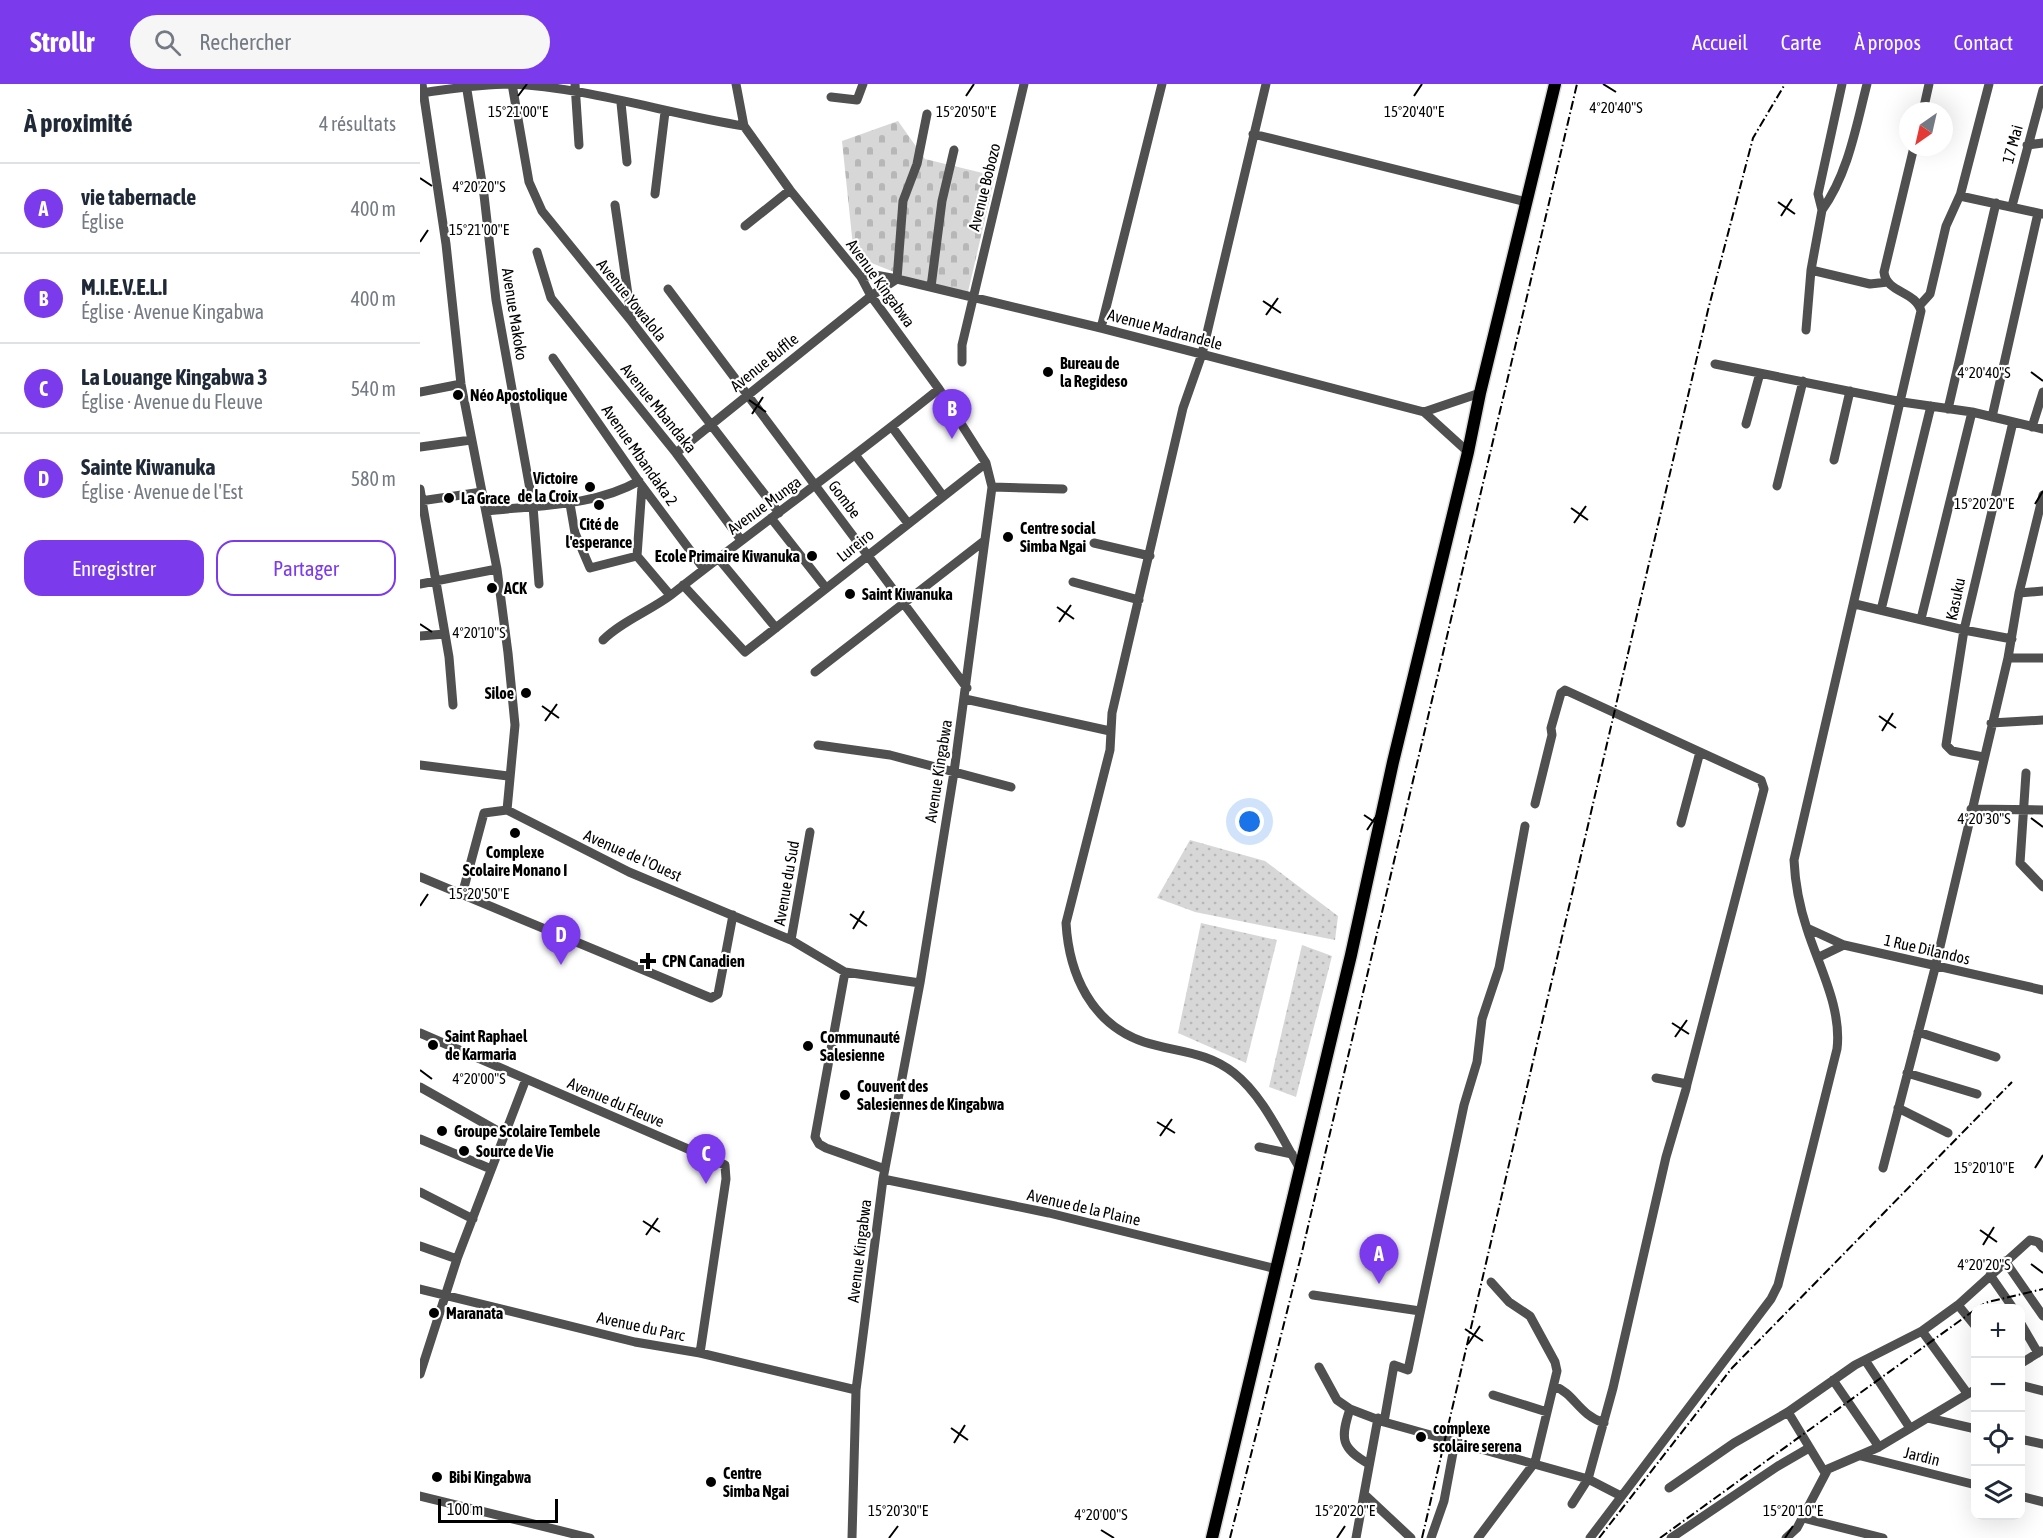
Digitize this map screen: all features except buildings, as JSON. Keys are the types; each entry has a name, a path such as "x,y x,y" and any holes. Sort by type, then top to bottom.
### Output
{"main road":[{"path":"1212,1538 1277,1269 1480,393 1556,84"}],"street":[{"path":"462,895 484,813 507,810 508,776 513,747 514,703 497,569 461,384 447,244 422,90 466,84 576,88 621,103 744,126"},
{"name":"Avenue Makoko","path":"466,84 484,195 496,300 533,506 538,584"},
{"name":"Avenue Yowalola","path":"512,84 529,182 542,212 632,322 710,424 826,588"},
{"name":"Avenue Kingabwa","path":"736,84 744,126 790,190 861,277 871,296 939,389 986,464 992,487 967,688 954,771 920,983 885,1168 856,1390 852,1538"},
{"path":"831,96 857,100 863,84"},
{"name":"Avenue Bobozo","path":"962,362 962,345 972,297 1024,84"},
{"path":"1101,328 1162,84"},
{"path":"1266,84 1202,354 1183,408 1110,731 1110,750 1066,923 1067,948 1079,986 1113,1025 1129,1036 1145,1042 1204,1055 1233,1072 1254,1091 1299,1167"},
{"path":"1806,330 1811,270 1822,210 1818,194 1842,84"},
{"path":"1822,210 1831,198 1856,137 1867,84"},
{"path":"1925,102 1929,84"},
{"path":"1920,304 1930,294 1946,226 1960,195 1989,84"},
{"path":"576,88 579,144"},
{"name":"17 Mai","path":"2012,206 2043,90"},
{"path":"621,103 627,162"},
{"path":"655,194 665,112"},
{"path":"897,279 903,201 917,164 927,114"},
{"path":"1253,134 1526,202"},
{"path":"2027,145 2043,143"},
{"path":"931,287 942,201 954,150"},
{"path":"1590,1538 1764,1311 1778,1285 1837,1049 1837,1024 1819,957 1807,928 1794,860 1922,311 1920,304 1888,282 1884,272 1912,156"},
{"path":"745,226 790,190"},
{"path":"1960,195 2041,213 1992,417"},
{"path":"1948,409 1996,203"},
{"path":"615,205 632,322"},
{"name":"Avenue Mbandaka","path":"537,252 551,298 676,453 741,540"},
{"path":"1811,270 1870,284 1888,282"},
{"name":"Avenue Madrandele","path":"861,277 875,275 931,287 1101,328 1424,412"},
{"name":"Avenue Buffle","path":"676,453 871,296 897,279"},
{"name":"Gombe","path":"668,289 967,688"},
{"name":"Avenue Mbandaka 2","path":"553,358 640,484 704,569"},
{"path":"1715,364 1902,402 1972,412 2043,429"},
{"path":"1746,424 1760,373"},
{"path":"1777,486 1803,381"},
{"path":"420,392 461,384"},
{"name":"Avenue Munga","path":"603,640 613,631 654,609 741,540 856,456 939,389"},
{"path":"1834,460 1850,391"},
{"path":"2032,427 2043,392"},
{"path":"1468,452 1424,412 1480,393"},
{"path":"1881,610 1931,406"},
{"path":"1921,619 1972,412"},
{"name":"Kasuku","path":"1983,757 1952,751 1946,745 1964,630 2013,422"},
{"path":"892,427 943,496"},
{"path":"420,447 471,440"},
{"path":"856,456 907,522"},
{"name":"Lureiro","path":"683,585 746,652 907,522 986,464"},
{"path":"486,512 570,504 640,484 637,556 670,596"},
{"path":"992,487 1063,489"},
{"path":"420,489 445,634 453,705"},
{"path":"421,501 482,492"},
{"path":"1883,1168 1935,968 2008,658 2019,592 2040,521 2043,495"},
{"path":"570,504 575,532 590,568 637,556"},
{"path":"815,672 984,541"},
{"path":"1094,543 1150,555"},
{"path":"718,558 776,628"},
{"path":"420,584 497,569"},
{"path":"1073,582 1138,600"},
{"path":"2019,592 2043,591"},
{"path":"1855,604 2012,639"},
{"path":"420,636 445,634"},
{"path":"2008,658 2043,658"},
{"path":"1535,804 1552,735 1551,728 1561,693 1565,690 1754,775 1761,780 1764,789 1687,1084 1665,1156 1604,1423 1588,1479 1572,1504"},
{"path":"965,699 1110,731"},
{"path":"1991,723 2043,720"},
{"path":"818,745 890,755 1011,787"},
{"path":"1681,823 1700,752"},
{"path":"420,765 508,776"},
{"path":"2026,773 2020,863 2043,887"},
{"path":"1971,809 2043,810"},
{"name":"Avenue de l'Ouest","path":"507,810 534,826 629,872 790,940 845,972 920,983"},
{"path":"1356,1538 1370,1464 1394,1365 1408,1371 1464,1105 1477,1062 1482,1019 1499,968 1525,826"},
{"name":"Avenue du Sud","path":"790,940 810,832"},
{"path":"420,877 711,998 718,994 733,915"},
{"name":"1 Rue Dilandos","path":"1807,928 1844,945 1935,968 2043,990"},
{"path":"1819,957 1844,945"},
{"path":"845,972 826,1081 816,1120 815,1137 819,1144 885,1168"},
{"path":"1918,1032 1996,1057"},
{"name":"Avenue du Fleuve","path":"420,1033 725,1165 726,1179 700,1353"},
{"path":"1907,1073 1977,1094"},
{"path":"1656,1078 1687,1084"},
{"path":"420,1374 444,1295 526,1079"},
{"path":"420,1088 506,1135"},
{"path":"1898,1108 1948,1133"},
{"path":"420,1138 491,1169"},
{"path":"1259,1147 1292,1154"},
{"name":"Avenue de la Plaine","path":"884,1179 1049,1213 1277,1269"},
{"path":"420,1192 473,1218"},
{"path":"1669,1488 1734,1443 1788,1412 1865,1360 1922,1331 1958,1305 2030,1240 2038,1242 2043,1248"},
{"path":"420,1246 457,1259"},
{"path":"2005,1262 2043,1316"},
{"path":"1990,1275 2010,1304"},
{"path":"1478,1538 1535,1462 1557,1371 1555,1362 1530,1316 1509,1302 1491,1282"},
{"name":"Avenue du Parc","path":"420,1289 635,1342 700,1353 856,1390"},
{"path":"1313,1295 1420,1311"},
{"path":"1958,1305 1971,1321"},
{"path":"2025,1329 2041,1352 2025,1361"},
{"path":"1786,1538 1803,1518 1828,1469 1862,1456 1971,1391 1922,1331"},
{"path":"1865,1360 1910,1428"},
{"path":"1319,1367 1337,1400 1350,1409 1455,1442 1535,1462 1588,1479 1621,1496"},
{"path":"1833,1380 1879,1446"},
{"path":"1554,1386 1565,1390 1586,1416 1604,1423"},
{"path":"2025,1386 2043,1391"},
{"path":"1493,1395 1547,1412"},
{"path":"1350,1409 1343,1431 1344,1440 1356,1457 1370,1464"},
{"path":"1788,1412 1825,1473"},
{"path":"1928,1418 1971,1428"},
{"path":"2025,1440 2043,1444"},
{"path":"1431,1538 1444,1501 1455,1442"},
{"path":"1671,1538 1778,1466 1809,1448"},
{"name":"Jardin","path":"1862,1456 1971,1484"},
{"path":"1364,1494 1410,1538"},
{"path":"420,1496 590,1538"},
{"path":"2025,1497 2043,1502"},
{"path":"1803,1518 1883,1538"}],"green space":[{"path":"898,121 925,159 995,176 968,292 909,278 854,256 842,141"},
{"path":"1190,840 1265,861 1338,916 1335,940 1195,912 1157,898"},
{"path":"1201,923 1277,940 1246,1063 1178,1033"},
{"path":"1302,945 1332,956 1296,1097 1269,1087"}],"railway":[{"path":"1230,1538 1302,1252 1577,84"},
{"path":"1422,1538 1708,310 1753,138 1785,84"},
{"path":"1599,1538 1732,1368 2012,1082"},
{"path":"1984,1304 2043,1289"},
{"path":"1660,1538 1971,1313"}],"place":[{"name":"Bureau de la Regideso","path":"1048,372"},
{"name":"Néo Apostolique","path":"458,395"},
{"name":"M.I.E.V.E.L.I","path":"952,439"},
{"name":"Victoire de la Croix","path":"590,487"},
{"name":"La Grace","path":"449,498"},
{"name":"Cité de l'esperance","path":"599,505"},
{"name":"Centre social Simba Ngai","path":"1008,537"},
{"name":"Ecole Primaire Kiwanuka","path":"812,556"},
{"name":"ACK","path":"492,588"},
{"name":"Saint Kiwanuka","path":"850,594"},
{"name":"Siloe","path":"526,693"},
{"name":"Complexe Scolaire Monano I","path":"515,833"},
{"name":"CPN Canadien","path":"648,961"},
{"name":"Sainte Kiwanuka","path":"561,965"},
{"name":"Saint Raphael de Karmaria","path":"433,1045"},
{"name":"Communauté Salesienne","path":"808,1046"},
{"name":"Couvent des Salesiennes de Kingabwa","path":"845,1095"},
{"name":"Groupe Scolaire Tembele","path":"442,1131"},
{"name":"Source de Vie","path":"464,1151"},
{"name":"La Louange Kingabwa 3","path":"706,1184"},
{"name":"vie tabernacle","path":"1379,1284"},
{"name":"Maranata","path":"434,1313"},
{"name":"complexe scolaire serena","path":"1421,1437"},
{"name":"Bibi Kingabwa","path":"437,1477"},
{"name":"Centre Simba Ngai","path":"711,1482"}]}
